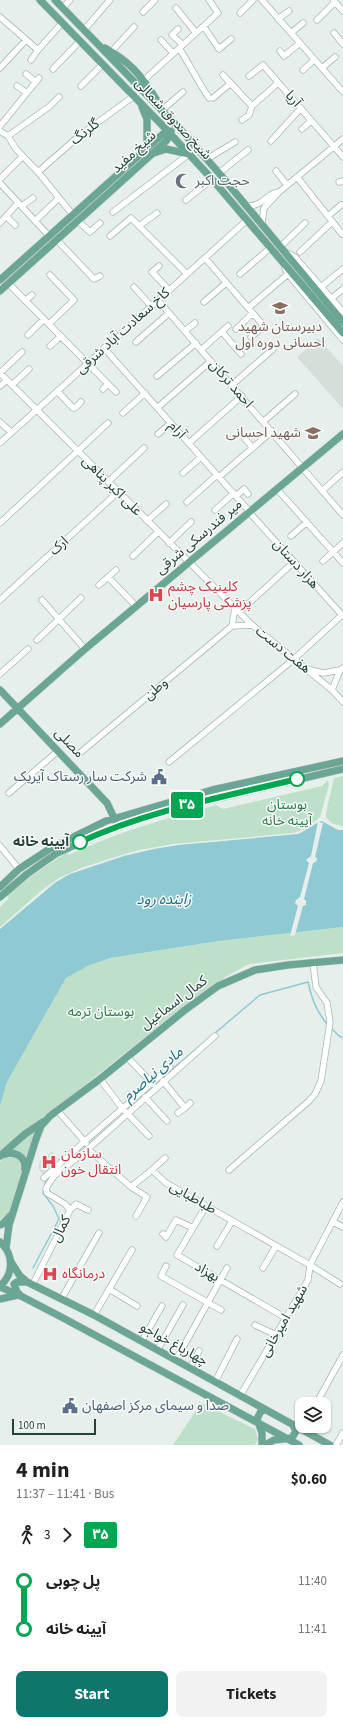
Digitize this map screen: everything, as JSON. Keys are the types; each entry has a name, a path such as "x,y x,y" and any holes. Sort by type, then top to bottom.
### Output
{"main road":[{"name":"شیخ صدوق شمالی","path":"40,0 169,132 212,179 281,260 289,272 343,333"},
{"name":"شیخ صدوق شمالی","path":"55,0 162,110 207,159 262,223 343,322"},
{"path":"63,24 70,23 72,17"},
{"path":"98,44 123,58 144,80 162,110"},
{"path":"141,103 147,119 150,151 166,149 189,154"},
{"name":"شیخ مفید","path":"0,291 78,221 150,151 164,133 169,132 177,126"},
{"name":"شیخ مفید","path":"0,279 73,215 150,151"},
{"name":"میر فندرسکی شرقی","path":"0,724 136,606 342,437"},
{"name":"مصلی","path":"0,690 107,803 117,826"},
{"path":"0,887 19,869 51,848 81,832 114,818 212,790 343,761"},
{"path":"0,897 27,874 57,853 117,826 172,809 343,769"},
{"name":"کمال اسماعیل","path":"0,1156 25,1134 45,1121 57,1110 100,1079 202,996 233,978 254,970 268,967 343,960"},
{"name":"کمال اسماعیل","path":"6,1248 7,1232 14,1209 36,1138 45,1121"},
{"path":"0,1156 10,1153 18,1154 22,1158 25,1166 24,1177"},
{"path":"0,1225 7,1220 14,1209"},
{"path":"0,1242 6,1248"},
{"name":"چهارباغ خواجو","path":"6,1248 11,1262 20,1276 30,1283 62,1298 158,1349 295,1425"},
{"path":"0,1287 10,1273 11,1262"},
{"path":"0,1299 19,1295 14,1284 17,1282 30,1283"},
{"name":"چهارباغ خواجو","path":"0,1287 19,1295 258,1423 292,1443"},
{"path":"262,1445 262,1433 258,1423 258,1415 261,1411 265,1410"},
{"path":"265,1445 280,1438 292,1443 296,1433"},
{"name":"چهارباغ خواجو","path":"309,1433 330,1445"}],"street":[{"path":"63,8 70,0"},
{"path":"84,30 110,0"},
{"path":"145,0 149,5"},
{"path":"143,12 156,0"},
{"path":"144,80 218,13 208,0"},
{"path":"240,13 253,0"},
{"path":"262,0 343,92"},
{"path":"317,20 334,1 343,11"},
{"path":"176,8 196,34"},
{"path":"278,19 289,10"},
{"path":"1,20 38,50"},
{"path":"291,33 303,23"},
{"path":"31,60 38,50 63,24"},
{"path":"111,52 134,26"},
{"path":"204,27 219,49 231,39"},
{"path":"178,29 172,34 181,46 197,77 198,82 211,98 231,83"},
{"path":"334,33 343,44"},
{"path":"0,68 26,40"},
{"path":"161,40 173,53"},
{"path":"53,69 80,41"},
{"path":"280,51 284,56 300,43"},
{"path":"322,68 335,56"},
{"path":"303,70 314,60"},
{"path":"81,86 103,64"},
{"name":"آریا","path":"249,76 263,65 343,157"},
{"path":"0,126 37,80 26,74"},
{"path":"223,75 252,106"},
{"path":"242,120 249,115 252,106 278,83"},
{"path":"17,86 27,93"},
{"path":"162,110 183,92"},
{"name":"گلرنگ","path":"38,172 79,136 134,96"},
{"path":"8,136 50,106 60,97"},
{"path":"271,141 301,108"},
{"path":"302,129 311,121"},
{"path":"0,131 8,136 22,157 38,172 73,215"},
{"path":"262,223 264,208 279,192 343,139"},
{"path":"207,159 235,142"},
{"path":"219,173 248,150"},
{"path":"113,212 189,154"},
{"path":"1,176 22,157"},
{"path":"276,171 287,185"},
{"path":"296,177 342,234"},
{"path":"186,200 212,179"},
{"path":"0,182 49,236"},
{"path":"247,206 259,205 275,192 279,192"},
{"path":"0,223 20,205 32,198"},
{"path":"35,222 58,198"},
{"path":"328,216 341,205"},
{"path":"139,226 156,213"},
{"path":"6,216 15,225"},
{"path":"110,236 130,218 187,274"},
{"name":"کاخ سعادت آباد شرقی","path":"0,443 247,220"},
{"path":"78,221 90,232 100,223"},
{"path":"300,252 332,222"},
{"path":"281,246 305,223"},
{"path":"57,240 94,279 100,276"},
{"path":"240,274 270,248"},
{"name":"شیخ صدوق شمالی","path":"287,253 295,257 343,312"},
{"path":"205,258 263,326 251,337"},
{"path":"159,266 152,272 169,290"},
{"path":"321,287 343,269"},
{"path":"248,308 289,272"},
{"name":"شیخ صدوق شمالی","path":"289,272 343,340"},
{"path":"49,324 74,300 50,275"},
{"path":"8,283 116,392"},
{"path":"204,302 226,283"},
{"path":"134,287 151,306"},
{"path":"331,299 343,289"},
{"path":"25,301 32,295"},
{"name":"احمد ترکان","path":"158,300 264,421 343,515"},
{"path":"136,342 169,313"},
{"path":"236,329 252,314"},
{"path":"28,335 44,319"},
{"path":"185,331 195,323"},
{"path":"201,350 228,326"},
{"path":"222,332 241,354"},
{"path":"50,346 61,336"},
{"path":"157,376 196,343"},
{"name":"آرام","path":"104,348 249,512"},
{"path":"232,385 273,349"},
{"path":"0,373 22,352"},
{"path":"158,408 211,361"},
{"path":"12,385 29,369"},
{"name":"علی اکبر پناهی","path":"0,373 188,563"},
{"path":"0,386 7,380"},
{"path":"103,389 108,384"},
{"path":"57,391 73,408 81,402"},
{"path":"124,413 144,393"},
{"path":"264,421 296,394"},
{"path":"189,443 242,396"},
{"path":"0,422 11,432"},
{"path":"0,522 108,423"},
{"path":"158,434 171,423"},
{"path":"187,502 272,432"},
{"path":"245,438 253,448"},
{"path":"108,482 144,448"},
{"path":"183,473 201,457"},
{"path":"322,490 343,472"},
{"path":"214,510 244,489 248,494"},
{"path":"277,489 343,563"},
{"name":"ارک","path":"0,600 118,492"},
{"path":"147,521 166,504"},
{"name":"هزار دستان","path":"249,512 342,615"},
{"path":"169,543 191,522"},
{"path":"291,536 307,522"},
{"path":"133,556 158,532"},
{"path":"323,562 343,543"},
{"path":"252,625 232,626 237,610 294,562"},
{"name":"هفت دست","path":"188,563 252,625 332,690 343,702"},
{"path":"99,585 116,570"},
{"path":"108,577 136,606"},
{"path":"37,640 81,598"},
{"path":"42,600 85,649"},
{"path":"169,762 294,659 342,615"},
{"name":"وطن","path":"81,752 232,626"},
{"path":"0,674 28,649"},
{"path":"306,669 323,673 342,669"},
{"path":"332,690 342,669"},
{"path":"8,793 58,751"},
{"path":"0,846 19,869"},
{"path":"229,1170 315,1094 321,1081 330,1026 330,1016 327,1003 316,987 314,963"},
{"name":"کمال","path":"30,1283 70,1210 65,1204 50,1196 46,1189 54,1176 89,1148 215,1036"},
{"path":"127,1057 156,1088"},
{"path":"44,1178 151,1082 170,1067"},
{"path":"100,1079 122,1108 149,1136"},
{"path":"163,1081 185,1108"},
{"path":"145,1097 167,1121"},
{"path":"178,1113 190,1103"},
{"path":"57,1110 85,1141 89,1148 131,1187 147,1197 136,1216"},
{"path":"131,1187 165,1158"},
{"name":"طباطبایی","path":"152,1170 166,1183 310,1265 340,1284"},
{"name":"شهید امیرخانی","path":"240,1396 308,1280 310,1265 343,1202"},
{"path":"70,1210 76,1204 88,1210"},
{"name":"بهزاد","path":"206,1206 177,1255 286,1318"},
{"path":"163,1234 166,1237 176,1220 193,1228"},
{"path":"217,1246 232,1221"},
{"path":"333,1222 343,1227"},
{"path":"62,1298 99,1233"},
{"path":"263,1268 276,1246"},
{"path":"94,1315 132,1250"},
{"path":"166,1266 161,1276 221,1310"},
{"path":"176,1360 227,1268"},
{"path":"109,1289 137,1306"},
{"path":"158,1349 183,1305"},
{"path":"142,1341 162,1306"},
{"path":"255,1325 276,1335"},
{"path":"215,1382 237,1340"},
{"path":"190,1368 199,1351"},
{"path":"320,1397 343,1355"},
{"path":"336,1445 343,1433"}],"shaded area":[{"path":"318,338 343,366 343,409 297,357"},
{"name":"سازمان انتقال خون","path":"52,1151 60,1160 43,1175 38,1168 40,1161 47,1153 49,1154"}],"green space":[{"name":"بوستان آیینه خانه","path":"343,776 343,826 333,824 326,818 326,813 334,778"},
{"name":"بوستان آیینه خانه","path":"328,780 329,785 320,817 306,829 293,833 173,844 139,850 118,856 81,868 59,878 42,890 0,927 0,907 9,898 7,895 27,879 67,852 69,855 105,839 197,810 216,805 223,809 322,786"},
{"name":"بوستان ترمه","path":"343,927 343,953 249,964 227,976 155,1029 0,1153 0,1106 7,1082 66,978 88,966 110,958 219,941"},
{"path":"37,1127 26,1157 12,1149"},
{"path":"4,1157 16,1158 20,1162 22,1171 9,1212 0,1222 0,1162"},
{"path":"201,1403 255,1429 258,1439 255,1445 173,1445"}],"water":[{"name":"زاینده رود","path":"322,821 338,830 343,830 343,927 219,941 110,958 88,966 66,978 7,1082 0,1106 0,929 56,882 70,874 124,856 154,849 179,845 298,834"}],"pier":[{"path":"318,822 323,823 315,857 317,858 316,862 313,863 304,899 306,901 306,905 303,906 295,935 290,936 298,906 295,903 300,897 309,863 306,860 311,856"}],"waterway":[{"name":"مادی نیاصرم","path":"163,1077 260,995 308,982 315,1005 328,1025"},
{"name":"مادی نیاصرم","path":"331,1028 343,1038"},
{"name":"مادی نیاصرم","path":"66,1162 111,1122"},
{"name":"مادی نیاصرم","path":"33,1268 59,1219 53,1206 43,1193 46,1180 52,1175"}],"bus line":[{"name":"۳۵","path":"80,842 117,826 172,809 297,779"}],"place":[{"name":"حجت اکبر","path":"183,181"},
{"name":"دبیرستان شهید احسانى دوره اول","path":"280,308"},
{"name":"شهید احسانی","path":"313,433"},
{"name":"کلینیک چشم پزشکی پارسیان","path":"156,595"},
{"name":"شرکت سار رستاک آیریک","path":"159,777"},
{"name":"آیینه خانه","path":"80,842"},
{"name":"سازمان انتقال خون","path":"49,1162"},
{"name":"درمانگاه","path":"50,1274"},
{"name":"صدا و سیمای مرکز اصفهان","path":"70,1406"}]}
